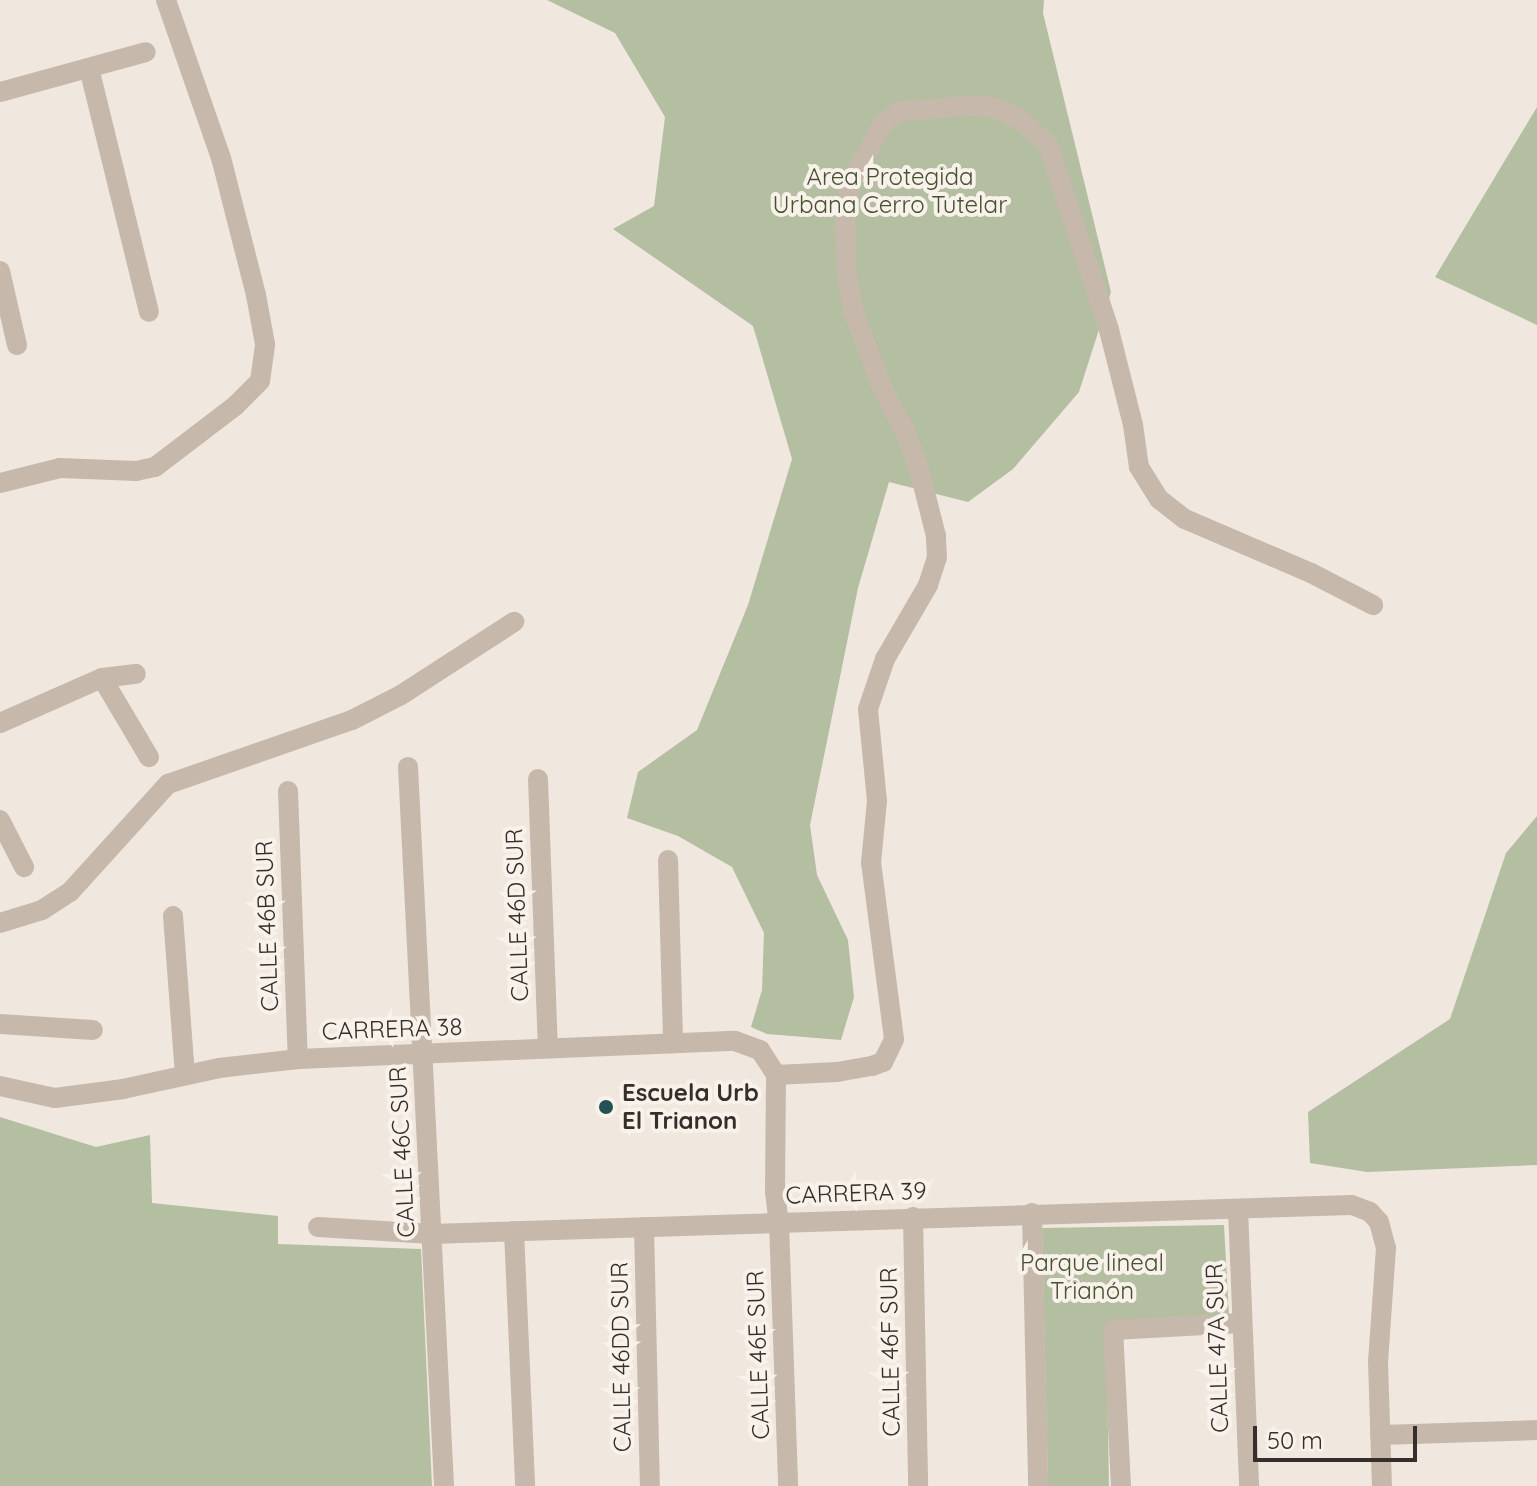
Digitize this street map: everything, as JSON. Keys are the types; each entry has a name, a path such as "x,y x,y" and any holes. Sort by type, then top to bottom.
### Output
{"street":[{"path":"0,483 60,468 136,471 155,467 235,406 260,381 265,344 256,295 221,158 166,0"},
{"path":"0,92 146,52"},
{"path":"89,68 149,312"},
{"path":"779,1223 775,1192 776,1075 837,1072 872,1066 888,1056 894,1029 871,863 877,801 868,709 885,659 928,585 937,558 936,536 919,469 904,429 884,392 854,313 846,271 845,214 851,181 883,124 897,112 974,105 995,108 1018,118 1048,144 1109,330 1133,425 1139,467 1159,499 1185,519 1311,573 1373,605"},
{"path":"0,271 17,345"},
{"path":"0,923 42,910 70,892 168,784 352,720 401,695 514,622"},
{"path":"0,723 102,678 136,674"},
{"path":"102,678 149,757"},
{"name":"CALLE 46C SUR","path":"408,767 444,1486"},
{"name":"CALLE 46D SUR","path":"538,779 548,1048"},
{"name":"CALLE 46B SUR","path":"288,791 298,1059"},
{"path":"0,820 24,867"},
{"path":"668,860 673,1043"},
{"path":"173,916 185,1074"},
{"path":"0,1024 93,1030"},
{"name":"CARRERA 38","path":"0,1086 42,1097 75,1097 185,1074 298,1059 673,1043 747,1044 760,1050 776,1075"},
{"name":"CARRERA 39","path":"318,1227 432,1234 1352,1205 1370,1212 1384,1233 1385,1274 1378,1361 1380,1435"},
{"name":"CALLE 47A SUR","path":"1238,1209 1249,1486"},
{"path":"1032,1213 1038,1486"},
{"name":"CALLE 46F SUR","path":"913,1217 918,1486"},
{"name":"CALLE 46E SUR","path":"779,1223 788,1486"},
{"name":"CALLE 46DD SUR","path":"644,1227 650,1486"},
{"path":"514,1231 525,1486"},
{"path":"1121,1486 1113,1330 1242,1323"},
{"path":"1382,1486 1380,1435 1537,1430"}],"green space":[{"name":"Area Protegida Urbana Cerro Tutelar","path":"547,0 1044,0 1043,13 1111,292 1079,392 1013,469 968,502 889,482 858,588 810,825 817,875 848,940 854,997 841,1040 767,1034 751,1027 762,990 764,933 732,867 678,836 627,818 638,772 697,730 748,605 792,459 753,326 613,229 654,206 665,117 615,33"},
{"path":"1537,107 1537,325 1435,277"},
{"path":"1537,816 1537,1165 1367,1172 1310,1163 1308,1112 1450,1019 1506,853"},
{"path":"0,1117 96,1147 150,1135 152,1203 278,1216 278,1244 421,1249 432,1486 0,1486"},
{"name":"Parque lineal Trianón","path":"1224,1225 1229,1317 1106,1324 1109,1486 1048,1486 1042,1228"}],"place":[{"name":"Escuela Urb El Trianon","path":"606,1107"}]}
